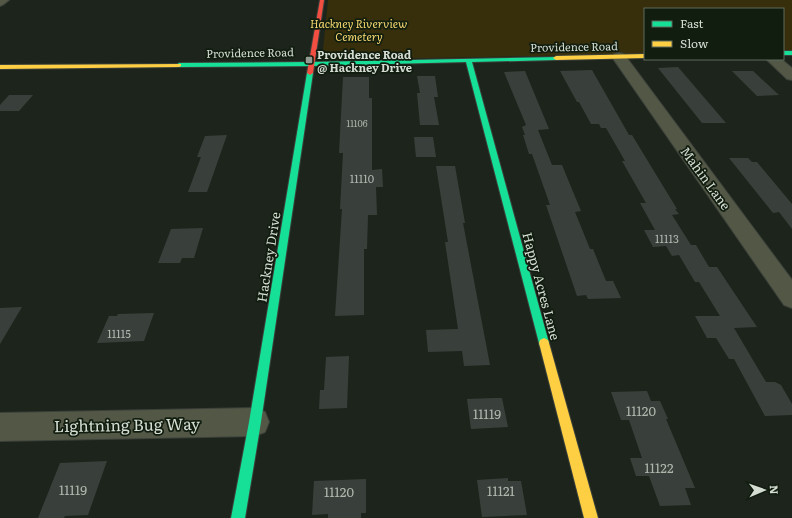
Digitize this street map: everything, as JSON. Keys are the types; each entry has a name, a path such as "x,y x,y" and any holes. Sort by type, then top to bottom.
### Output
{"street":[{"name":"Hackney Drive","path":"238,518 255,422 322,0"},
{"name":"Providence Road","path":"0,67 312,64 644,56"},
{"name":"Mahin Lane","path":"619,57 792,298"},
{"path":"774,60 792,76"},
{"name":"Happy Acres Lane","path":"469,61 591,518"},
{"name":"Lightning Bug Way","path":"0,427 255,422"}],"green space":[{"name":"Hackney Riverview Cemetery","path":"328,0 792,0 792,52 784,52 784,8 644,8 644,54 322,60"}],"building":[{"path":"678,67 726,123 702,123 658,68"},
{"path":"592,70 629,135 632,135 677,209 675,209 679,214 672,215 691,245 696,245 709,267 717,267 757,327 734,328 766,382 775,382 781,385 792,404 792,415 765,416 734,359 729,359 716,338 707,338 695,316 720,316 699,282 695,282 679,255 672,256 666,246 653,247 644,230 655,230 640,203 646,203 622,161 625,161 606,128 601,128 599,124 591,124 560,71"},
{"path":"525,71 549,129 538,130 552,165 562,165 581,211 575,212 590,249 593,249 606,281 613,281 621,298 588,299 586,295 577,296 546,205 550,205 532,154 529,154 523,135 525,135 522,127 526,125 504,72"},
{"path":"732,71 753,71 779,95 757,96"},
{"path":"417,76 435,76 438,97 434,97 439,125 420,125 417,93 420,93"},
{"path":"343,77 369,77 369,98 372,98 372,170 382,169 383,187 376,187 377,215 368,215 367,249 364,249 364,315 335,316 342,209 340,209 343,153 339,153"},
{"path":"9,95 33,95 19,111 0,111 0,105"},
{"path":"227,135 207,192 188,192 201,157 197,157 205,136"},
{"path":"414,137 433,137 436,157 416,157"},
{"path":"729,158 748,158 752,162 757,162 792,204 792,229 779,212 773,213"},
{"path":"436,166 455,166 465,223 463,223 490,365 464,366 462,351 428,352 426,330 458,329 445,242 448,242"},
{"path":"203,228 194,258 182,258 180,263 158,263 171,229"},
{"path":"22,307 0,344 0,308"},
{"path":"154,313 144,341 97,343 109,316 117,316 118,314"},
{"path":"349,356 347,408 319,409 320,390 324,390 326,357"},
{"path":"647,391 651,401 660,401 695,488 685,488 691,505 660,506 649,476 636,476 630,458 642,458 629,420 621,420 611,392"},
{"path":"502,398 508,427 471,429 467,399"},
{"path":"107,461 88,515 65,516 64,518 38,518 60,463"},
{"path":"508,478 508,481 521,481 527,515 482,517 477,480"},
{"path":"366,479 366,513 361,513 361,518 328,518 328,514 312,515 314,481"}],"traffic: fast":[{"path":"784,53 792,53"},
{"path":"179,65 312,64 556,58"},
{"path":"469,61 544,343"},
{"path":"238,518 255,422 310,73"}],"traffic: slow":[{"path":"556,58 644,56"},
{"path":"0,67 179,65"},
{"path":"544,343 591,518"}],"traffic: jam":[{"path":"310,73 322,0"}],"place":[{"name":"Providence Road @ Hackney Drive","path":"309,60"}]}
